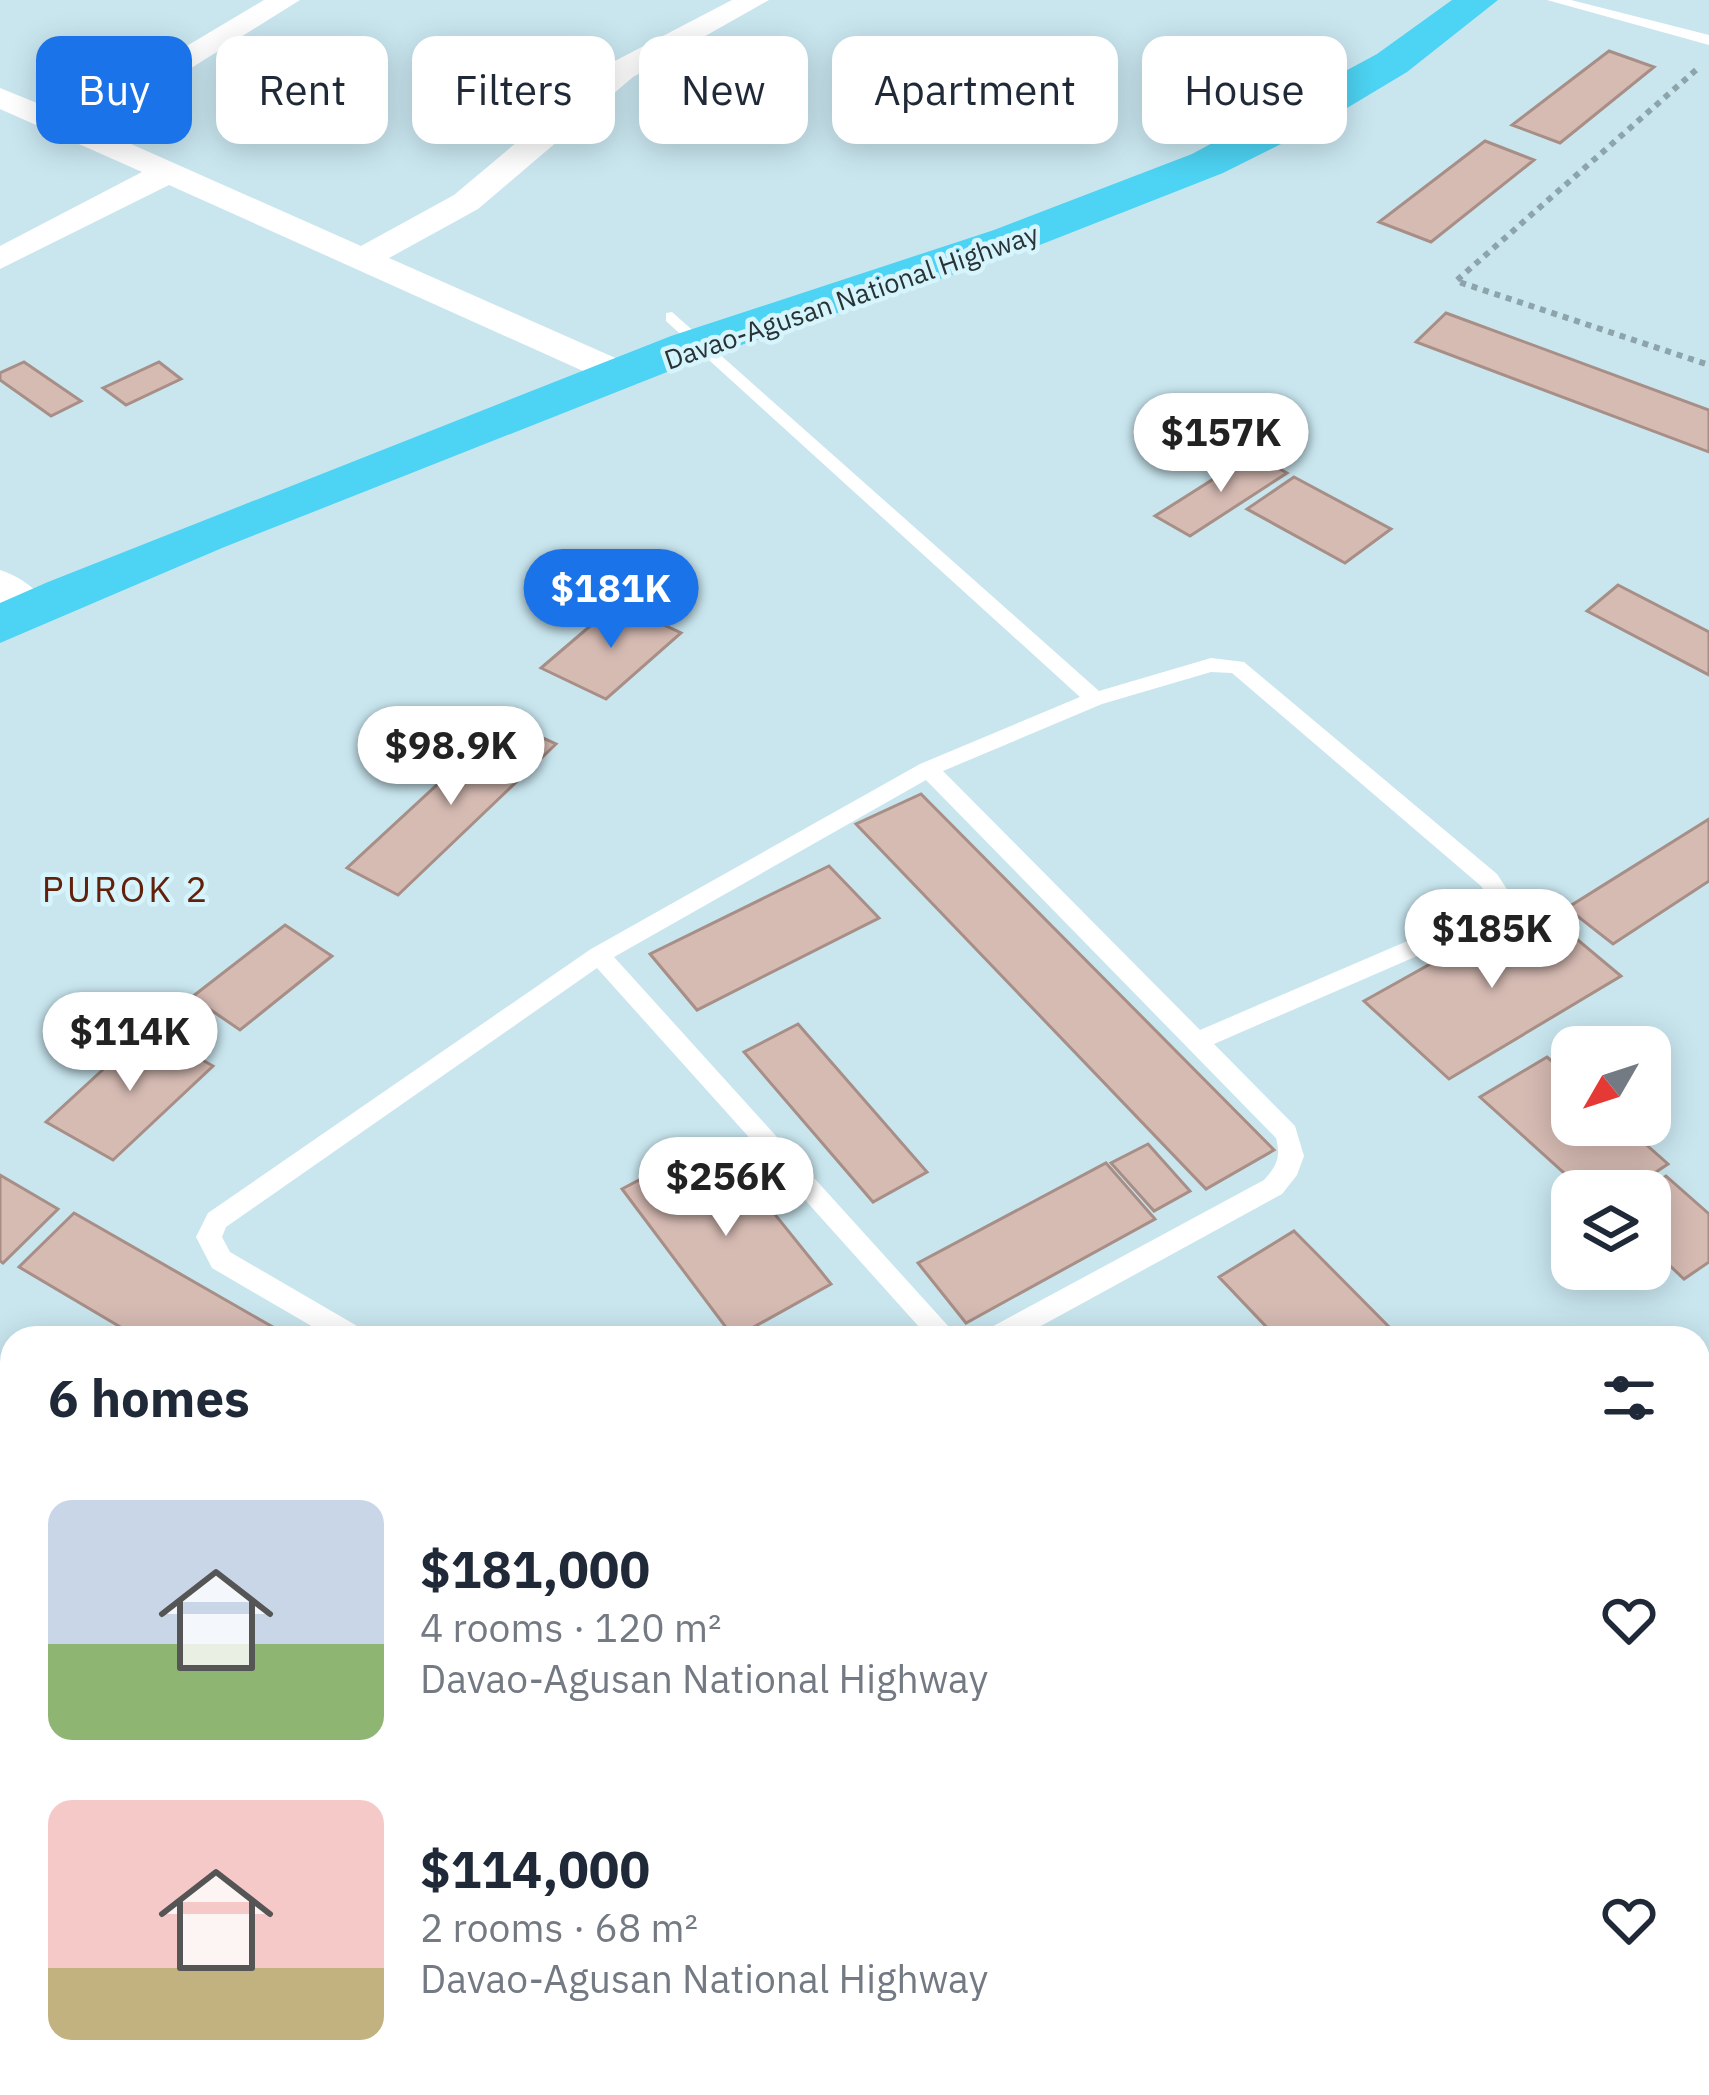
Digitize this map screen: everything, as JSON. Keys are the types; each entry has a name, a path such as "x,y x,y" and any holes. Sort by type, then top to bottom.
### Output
{"highway":[{"name":"Davao-Agusan National Highway","path":"6,597 278,487 606,367 687,329 998,246 1204,165 1368,78 1461,1"}],"street":[{"path":"192,56 285,0"},
{"path":"366,256 466,202 622,70 754,0"},
{"path":"0,97 36,112"},
{"path":"110,144 606,367"},
{"path":"0,259 172,170"}],"lane":[{"path":"1554,0 1709,40"},
{"path":"687,329 1095,699"},
{"path":"334,1326 221,1260 208,1237 217,1220 599,955 928,769 1095,699 1211,665 1237,667 1489,880 1501,897 1483,918 1196,1042"},
{"path":"928,769 1286,1133 1294,1152 1289,1169 1274,1187 1017,1326"},
{"path":"599,955 935,1326"}],"path":[{"path":"1709,59 1456,281 1709,365"}],"building":[{"path":"1609,51 1654,67 1560,143 1512,125"},
{"path":"1485,141 1534,160 1431,242 1379,222"},
{"path":"1446,313 1709,410 1709,452 1416,342"},
{"path":"24,362 81,401 51,416 0,380 0,373"},
{"path":"159,362 181,379 126,405 103,388"},
{"path":"1253,454 1287,473 1190,536 1155,516"},
{"path":"1294,477 1391,529 1345,563 1247,509"},
{"path":"1618,585 1709,632 1709,675 1587,611"},
{"path":"617,603 681,633 606,699 541,668"},
{"path":"506,721 556,744 398,895 347,868"},
{"path":"921,794 1274,1150 1206,1189 856,824"},
{"path":"1709,819 1709,881 1613,944 1567,908"},
{"path":"829,866 879,918 697,1010 650,954"},
{"path":"1536,905 1621,976 1449,1079 1364,1001"},
{"path":"285,925 332,956 240,1030 192,997"},
{"path":"798,1024 927,1172 873,1202 744,1052"},
{"path":"147,1029 213,1066 113,1160 46,1122"},
{"path":"1547,1057 1551,1061 1551,1146 1648,1146 1668,1164 1659,1170 1561,1170 1480,1097"},
{"path":"715,1140 831,1284 756,1326 725,1326 622,1189"},
{"path":"1148,1144 1190,1191 1154,1211 1111,1163"},
{"path":"1106,1163 1155,1219 966,1323 918,1263"},
{"path":"0,1175 58,1209 3,1263 0,1261"},
{"path":"1671,1180 1709,1214 1709,1262 1684,1279 1671,1267"},
{"path":"74,1213 271,1326 119,1326 19,1267"},
{"path":"1294,1231 1388,1326 1266,1326 1219,1277"}],"district":[{"name":"PUROK 2","path":"126,888"}]}
